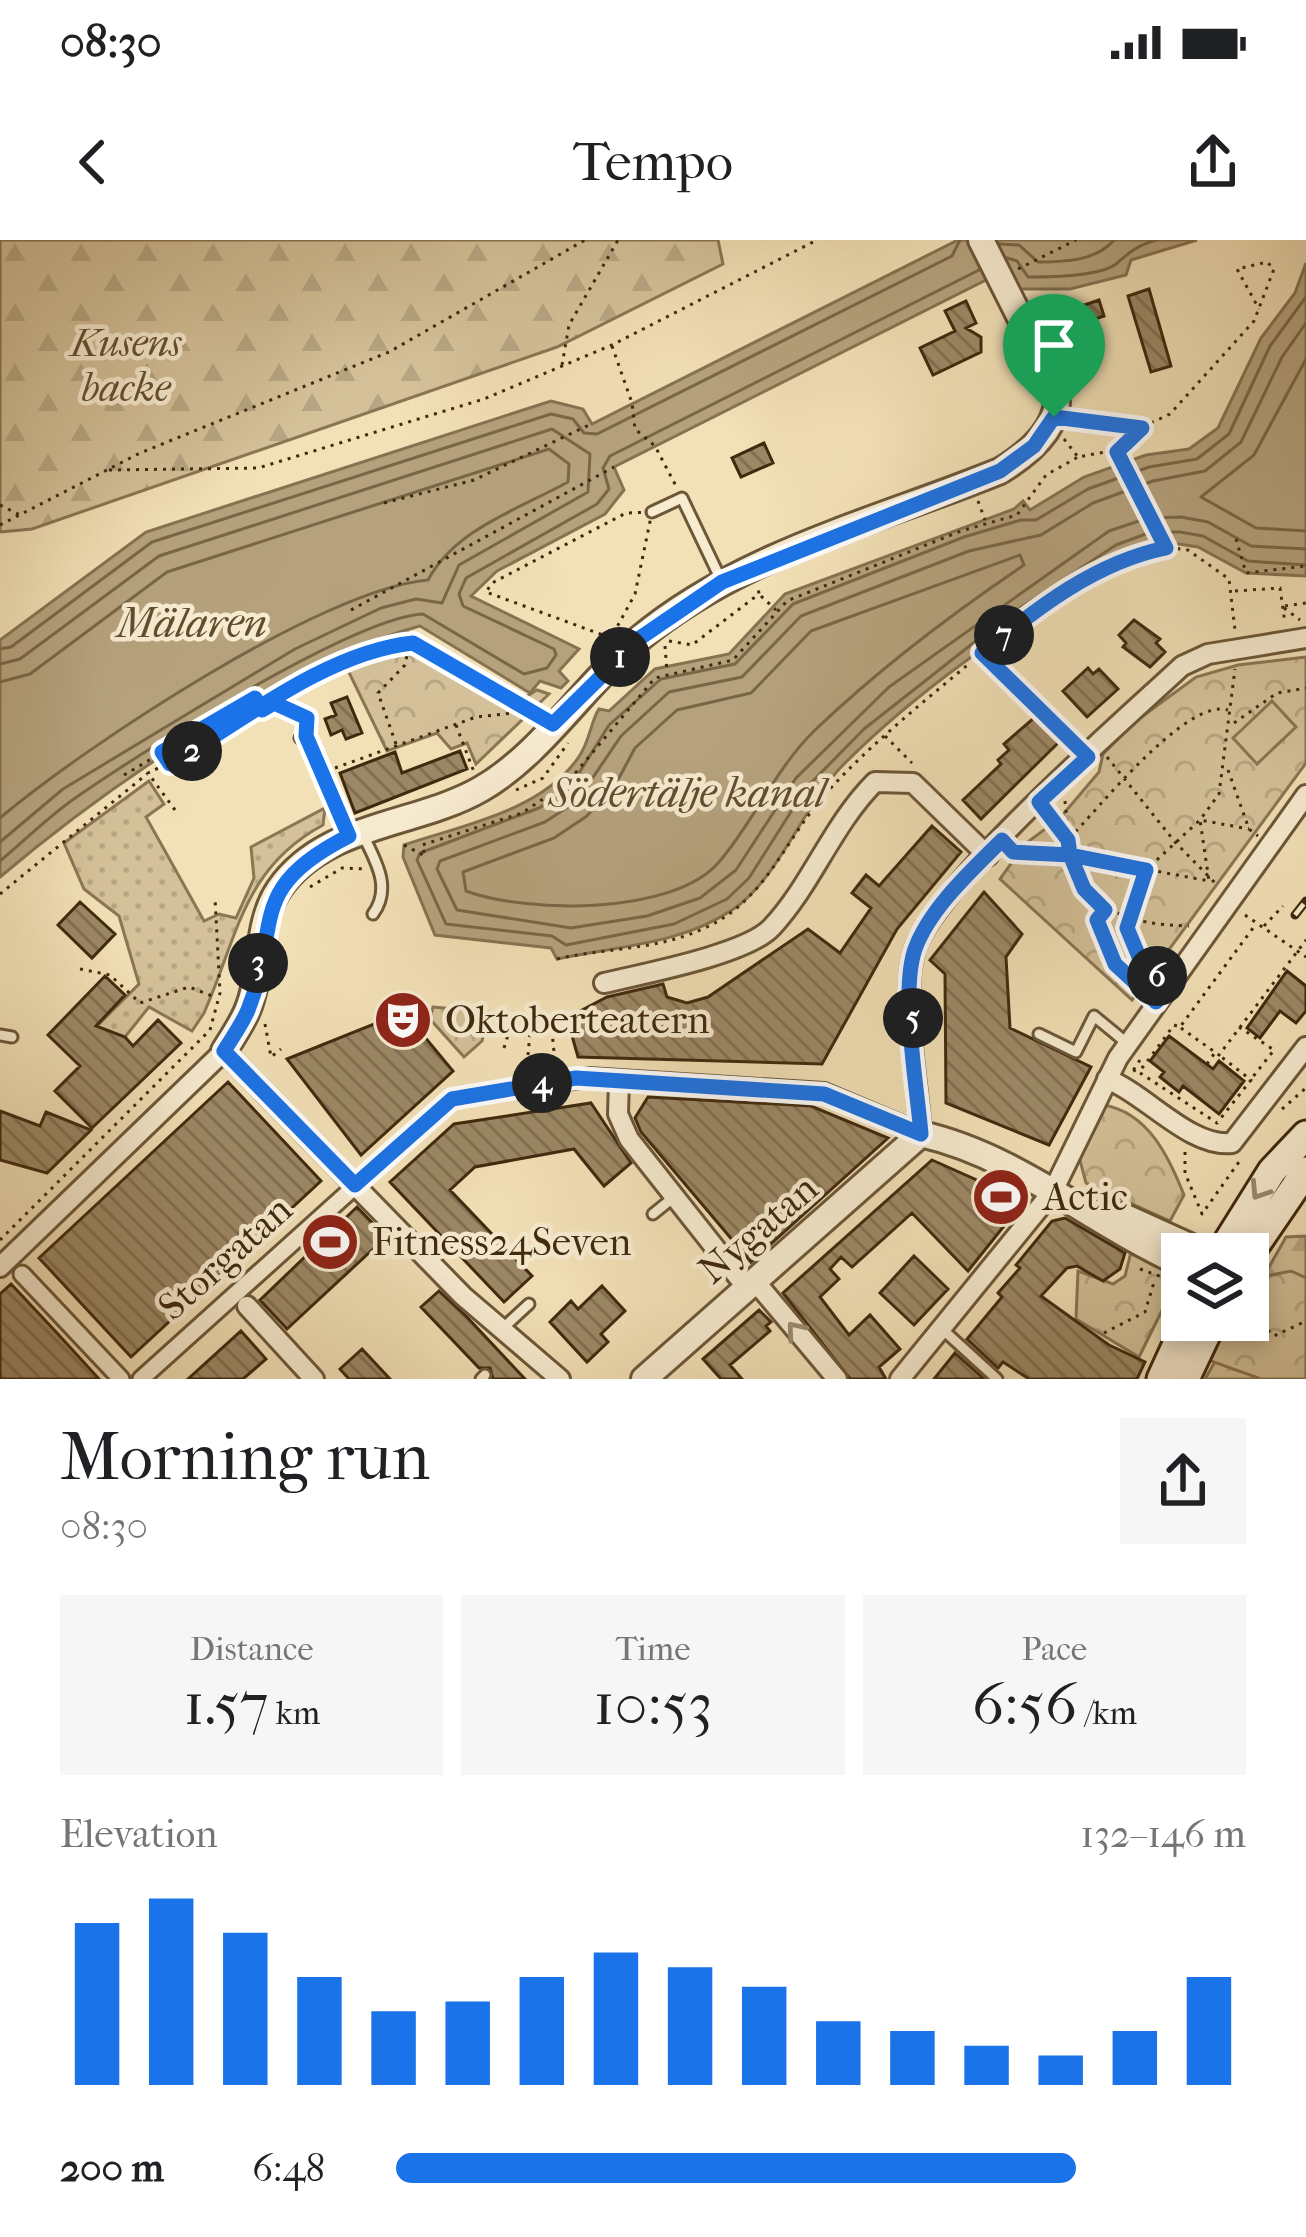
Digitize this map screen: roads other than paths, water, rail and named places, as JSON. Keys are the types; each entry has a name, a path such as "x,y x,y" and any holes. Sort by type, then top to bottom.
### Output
{"main road":[{"path":"1233,1233 1272,1171 1306,1135"},
{"path":"1264,1233 1306,1171"},
{"path":"1161,1379 1178,1341"},
{"path":"1185,1379 1204,1341"}],"street":[{"path":"0,1267 224,1051 248,1010 264,928 279,889 311,859 356,834 481,789 510,769 543,717 640,638 722,582 1018,460 1052,419 1057,391 1006,278 981,240"},
{"path":"921,1134 911,988 915,950 937,910 1039,802 1182,667 1222,651 1306,638"},
{"path":"604,983 708,957 770,931 845,812 874,782 913,784 995,848"},
{"path":"900,1379 1053,1191 1128,1044 1306,795"},
{"path":"1107,1078 1132,1079 1202,1138 1216,1145 1232,1143 1306,1047"},
{"path":"224,1051 463,1296 560,1379"},
{"path":"589,1078 824,1094 921,1134 951,1141 1161,1252"},
{"name":"Storgatan","path":"141,1379 242,1299 440,1108 464,1095 589,1078"},
{"path":"619,1081 618,1114 629,1139 674,1197 837,1379"},
{"name":"Nygatan","path":"644,1379 921,1134"},
{"path":"1053,1191 1161,1234"},
{"path":"22,1274 121,1379"},
{"path":"242,1299 314,1379"}],"lane":[{"path":"652,512 682,498 722,582"},
{"path":"982,653 1093,752"},
{"path":"303,737 322,774 324,789 376,864 383,893 373,914"},
{"path":"1039,1034 1076,1052 1094,1016 1128,1044"},
{"path":"653,1214 674,1197"},
{"path":"503,1328 529,1304"},
{"path":"941,1328 996,1379"},
{"path":"505,1358 522,1342"}],"water":[{"name":"Södertälje kanal","path":"958,240 1197,240 1131,260 1126,275 1070,289 1018,289 1008,269 614,467 624,490 605,514 497,571 471,596 579,649 559,671 568,681 561,688 540,681 530,693 420,626 368,643 313,667 200,731 91,805 0,877 0,640 146,532 551,401 583,409 592,424"},
{"name":"Södertälje kanal","path":"1306,263 1306,576 1246,573 1198,547 1179,544 1154,544 1122,555 908,706 843,765 748,897 691,931 557,959 551,948 435,935 403,857 404,845 499,814 544,791 578,758 599,709 609,711 655,669 729,654 785,594 1014,509 1023,501 1030,510 1084,477 1146,455 1189,449 1218,428 1261,338 1295,293"}],"railway":[{"path":"1295,915 1306,901"}],"place":[{"name":"Oktoberteatern","path":"403,1020"},
{"name":"Actic","path":"1001,1197"},
{"name":"Fitness24Seven","path":"330,1242"}],"park label":[{"name":"Kusens backe","path":"126,366"}],"water label":[{"name":"Mälaren","path":"192,623"}]}
